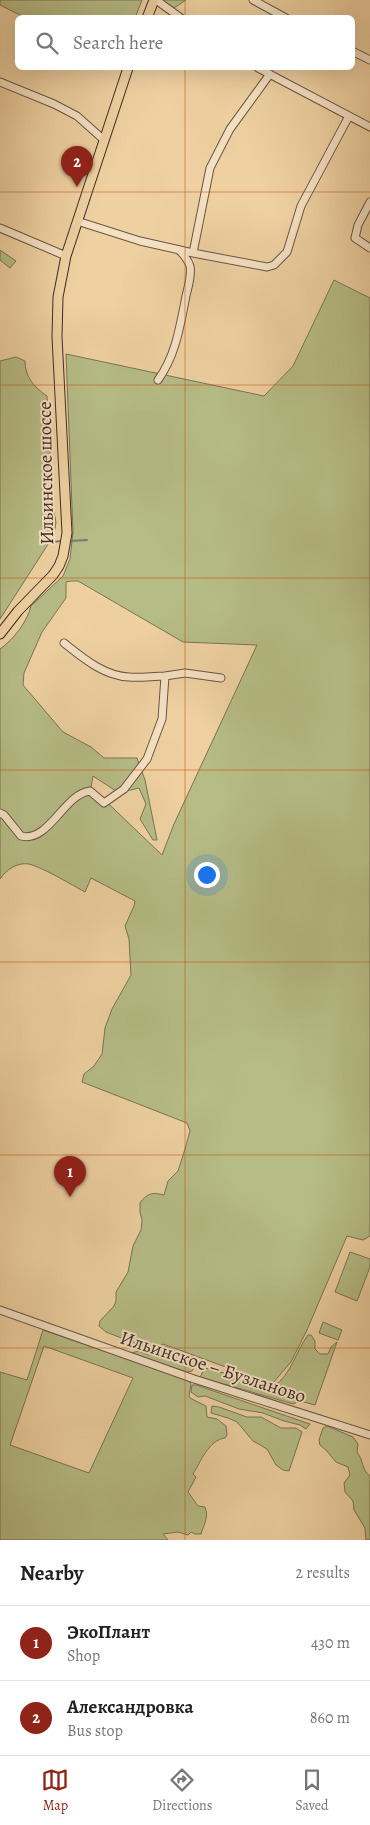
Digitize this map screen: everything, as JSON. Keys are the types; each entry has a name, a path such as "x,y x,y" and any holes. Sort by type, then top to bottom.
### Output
{"main road":[{"path":"148,15 155,0"},
{"name":"Ильинское шоссе","path":"0,634 18,611 53,575 66,546 67,533 57,337 58,297 66,256 127,70"}],"street":[{"path":"155,0 177,15"},
{"path":"253,0 280,15"},
{"path":"355,53 370,60"},
{"path":"262,70 370,127"},
{"path":"193,253 210,168 230,129 270,74"},
{"path":"0,82 54,104 77,116 104,140"},
{"path":"77,221 140,241 179,250 267,267 274,265 287,252 301,206 349,116"},
{"path":"370,202 358,225 355,238 370,248"},
{"path":"0,228 66,256"},
{"path":"158,380 165,370 178,340 190,278 190,267 185,256 179,250"},
{"path":"64,643 85,659 107,672 128,677 165,676 185,673 222,678"},
{"path":"0,813 4,815 21,836 34,836 47,827 83,792 90,791 104,803 117,796 147,758 162,719 165,676"},
{"name":"Ильинское – Бузланово","path":"0,1310 194,1379 370,1435"}],"green space":[{"path":"0,0 142,0 136,15 20,15 0,5"},
{"path":"162,0 186,0 174,8"},
{"path":"0,250 16,261 10,268 0,260"},
{"path":"334,280 370,298 370,1236 363,1240 347,1236 307,1330 291,1362 272,1384 163,1344 154,1350 147,1348 106,1332 99,1326 100,1321 114,1306 116,1292 128,1272 133,1246 141,1230 140,1203 150,1194 164,1195 168,1181 178,1171 190,1131 187,1123 82,1082 84,1074 94,1066 102,1054 105,1028 112,1009 131,975 129,939 125,926 135,901 91,878 85,892 49,872 29,864 20,864 12,867 0,879 0,649 19,630 31,606 63,576 70,559 73,532 66,354 264,396 293,366","holes":["78,581 183,642 257,645 174,824 162,855 91,787 93,776 119,793 139,788 146,804 140,819 153,840 157,840 145,780 137,758 104,758 91,747 63,732 23,685 24,673 42,632 66,598 66,582"]},
{"path":"16,357 25,361 25,367 31,381 47,396 53,507 56,522 54,535 0,619 0,361"},
{"path":"350,1252 370,1259 370,1267 357,1301 335,1292"},
{"path":"323,1322 342,1330 338,1340 319,1333"},
{"path":"43,1330 188,1380 191,1384 190,1398 206,1406 207,1417 217,1419 226,1426 227,1435 225,1438 214,1443 206,1452 193,1474 196,1477 188,1492 198,1506 205,1507 206,1518 201,1534 191,1532 188,1535 178,1532 163,1534 168,1540 0,1540 0,1372 27,1380","holes":["44,1346 133,1378 89,1473 10,1445"]},
{"path":"308,1335 311,1335 315,1341 315,1349 320,1354 328,1354 331,1347 337,1342 315,1405 300,1401 293,1404 200,1377 205,1368 274,1386 285,1376"},
{"path":"163,1346 178,1353 194,1357 197,1362 192,1371 187,1372 131,1353 139,1351 149,1355"},
{"path":"192,1385 310,1424 306,1429 300,1425 263,1413 239,1409 205,1396 198,1397 191,1392"},
{"path":"212,1406 247,1417 261,1417 281,1428 296,1428 302,1432 289,1471 283,1470 276,1465 267,1449 253,1441 237,1422 211,1413"},
{"path":"327,1426 353,1437 358,1444 357,1452 365,1471 370,1476 370,1540 366,1540 365,1528 354,1510 353,1501 345,1492 344,1483 350,1475 348,1467 336,1462 320,1445 319,1440 323,1428"}],"waterway":[{"path":"70,541 87,540"},
{"path":"52,542 62,541"}],"place":[{"name":"Александровка","path":"77,187"},
{"name":"ЭкоПлант","path":"70,1197"}]}
